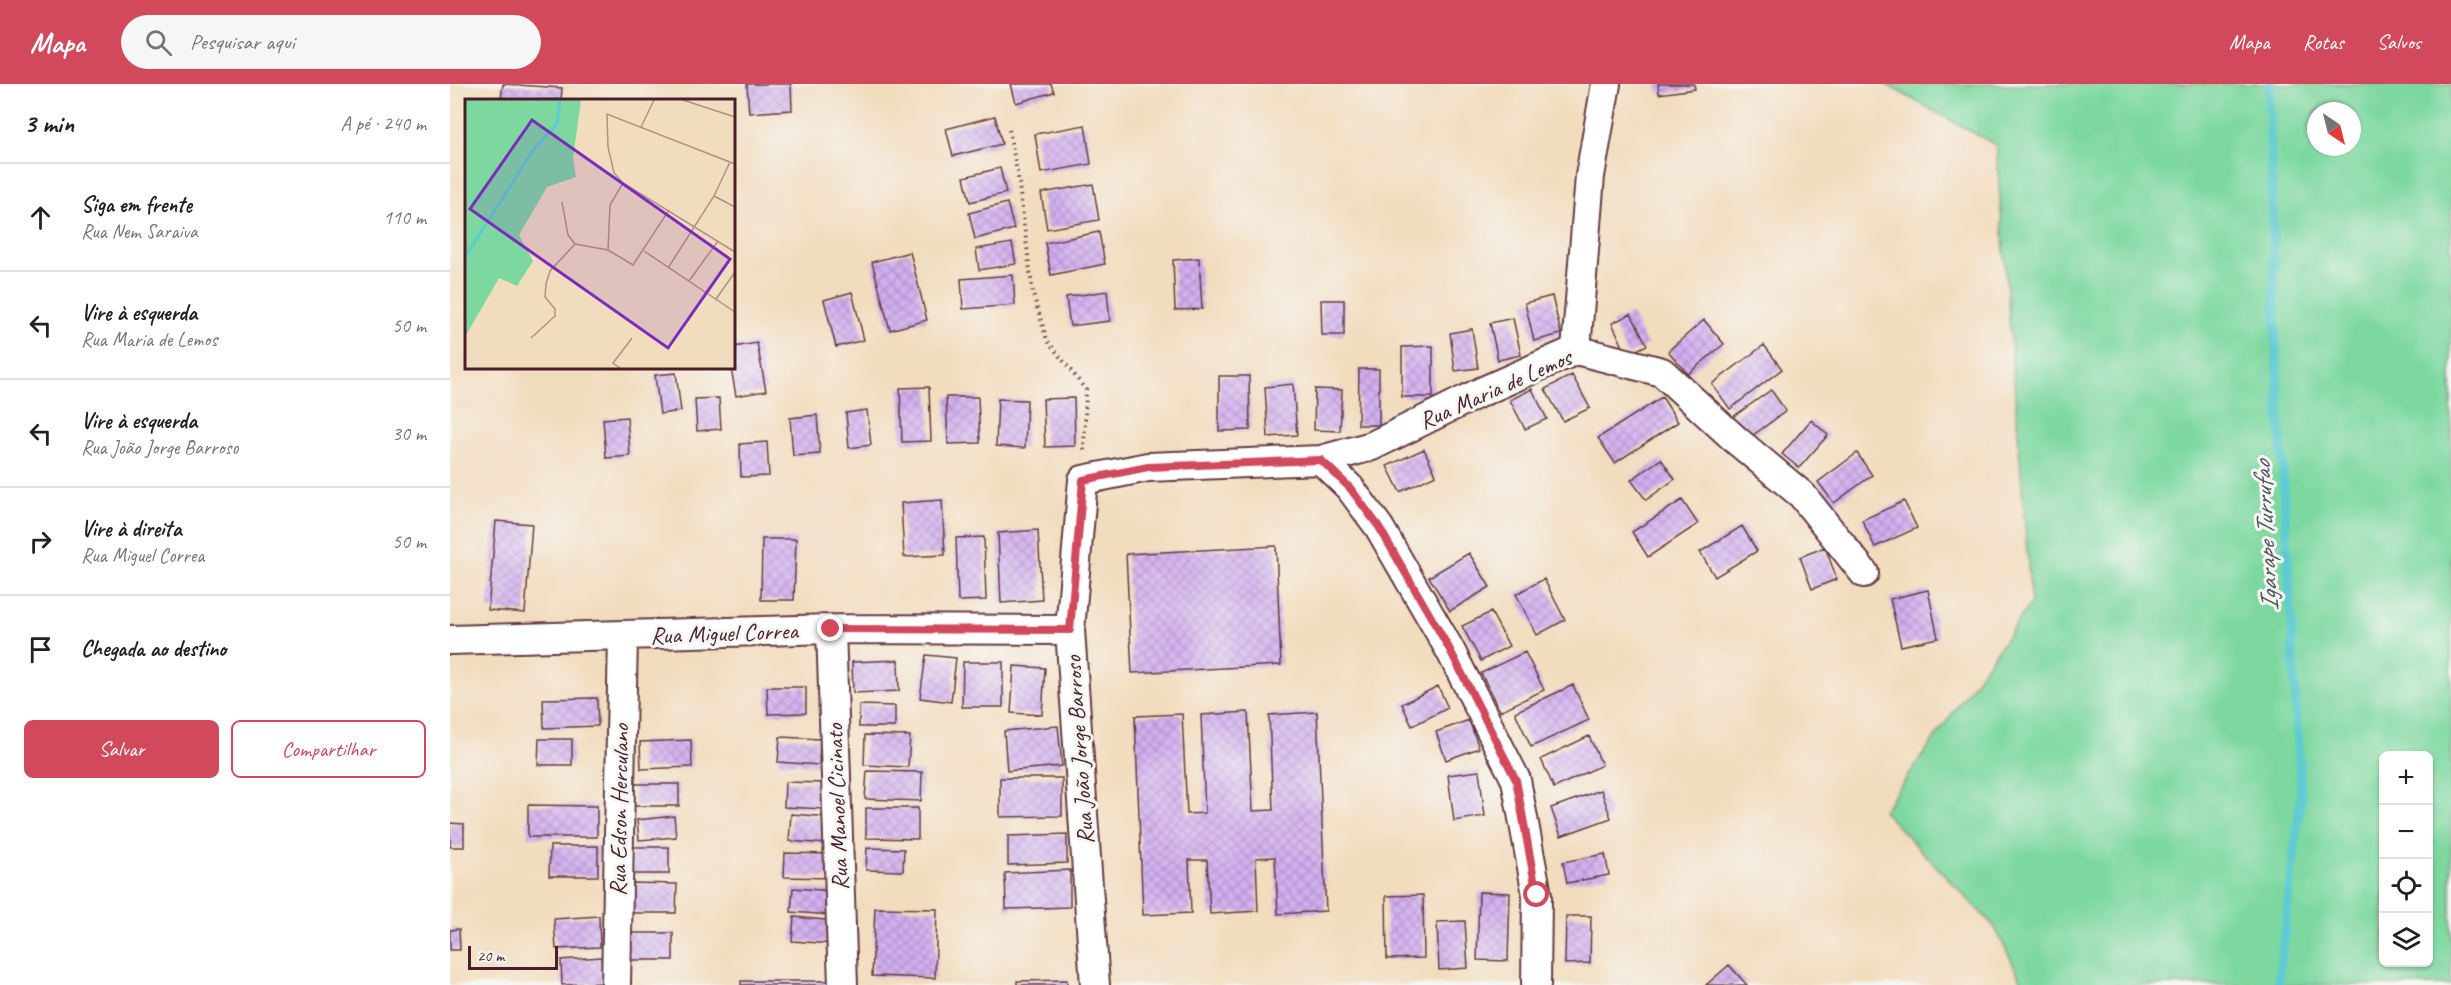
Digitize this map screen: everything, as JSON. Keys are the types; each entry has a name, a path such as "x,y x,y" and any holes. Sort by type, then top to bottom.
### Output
{"street":[{"path":"1576,350 1590,176 1606,84"},
{"name":"Rua Maria de Lemos","path":"1083,480 1148,467 1321,460 1372,446 1481,392 1576,350 1662,372 1736,440 1802,495 1864,573"},
{"path":"1321,460 1350,488 1379,527 1450,650 1516,780 1537,895 1536,985"},
{"name":"Rua João Jorge Barroso","path":"1083,480 1070,630 1095,985"},
{"name":"Rua Miguel Correa","path":"450,640 831,629 1070,630"},
{"name":"Rua Manoel Cicinato","path":"831,629 843,985"},
{"name":"Rua Edson Herculano","path":"615,985 623,636"}],"path":[{"path":"1009,130 1018,177 1034,294 1047,340 1086,390 1083,480"}],"green space":[{"path":"1885,84 2451,84 2451,985 2024,985 1994,926 1883,811 2031,603 1996,145"}],"building":[{"path":"503,84 562,88 561,99 501,99"},
{"path":"747,84 791,84 792,110 749,113"},
{"path":"1011,84 1051,84 1054,92 1016,103"},
{"path":"1658,84 1694,84 1695,89 1659,94"},
{"path":"995,116 1002,144 953,156 946,129"},
{"path":"1085,125 1091,164 1041,173 1035,134"},
{"path":"1000,168 1006,193 970,202 964,177"},
{"path":"1093,184 1099,220 1047,229 1041,193"},
{"path":"1007,203 1014,229 975,239 969,213"},
{"path":"1099,232 1105,264 1051,275 1045,243"},
{"path":"1012,243 1016,264 979,270 976,249"},
{"path":"910,252 927,320 890,330 872,262"},
{"path":"1199,258 1202,309 1175,310 1173,260"},
{"path":"1013,275 1015,305 963,309 961,279"},
{"path":"1107,291 1110,321 1070,326 1066,297"},
{"path":"852,292 864,340 836,347 824,300"},
{"path":"1552,296 1561,334 1534,341 1525,303"},
{"path":"1321,300 1344,300 1344,335 1322,335"},
{"path":"1631,314 1647,345 1627,355 1612,323"},
{"path":"1513,318 1521,355 1498,360 1490,323"},
{"path":"1704,320 1724,344 1688,374 1668,351"},
{"path":"1472,329 1478,368 1455,371 1450,333"},
{"path":"757,343 766,391 736,396 731,369 735,369 735,347"},
{"path":"1764,345 1782,369 1730,409 1712,384"},
{"path":"1433,346 1433,397 1402,397 1402,347"},
{"path":"1359,369 1379,369 1379,425 1358,425"},
{"path":"676,373 681,411 660,414 655,375"},
{"path":"1572,375 1590,408 1563,421 1545,389"},
{"path":"1219,376 1249,376 1250,430 1219,431"},
{"path":"1293,384 1297,435 1268,437 1265,387"},
{"path":"929,387 931,441 902,442 900,388"},
{"path":"1315,389 1342,390 1340,431 1314,430"},
{"path":"1532,389 1547,419 1525,429 1510,400"},
{"path":"1771,390 1786,411 1749,438 1733,417"},
{"path":"946,397 978,397 980,443 948,444"},
{"path":"1662,397 1678,422 1615,463 1598,438"},
{"path":"719,398 721,429 697,431 695,399"},
{"path":"1074,398 1075,446 1045,447 1043,399"},
{"path":"998,399 1027,400 1025,448 996,446"},
{"path":"867,410 871,445 849,448 846,413"},
{"path":"817,415 820,454 793,456 790,418"},
{"path":"627,417 630,456 606,458 603,419"},
{"path":"1811,420 1828,435 1799,468 1782,454"},
{"path":"767,442 769,476 741,477 740,444"},
{"path":"1424,449 1436,475 1400,492 1387,466"},
{"path":"1857,453 1872,475 1834,503 1818,482"},
{"path":"1661,459 1675,479 1646,500 1631,480"},
{"path":"942,500 945,555 904,557 901,503"},
{"path":"1682,500 1698,524 1648,557 1632,532"},
{"path":"1904,501 1917,528 1875,547 1862,520"},
{"path":"496,521 532,524 525,613 488,610"},
{"path":"1742,526 1757,551 1715,577 1700,552"},
{"path":"1038,530 1042,600 1001,603 998,533"},
{"path":"984,537 986,600 958,601 956,538"},
{"path":"762,539 796,539 794,600 761,600"},
{"path":"1276,546 1281,665 1132,673 1126,554"},
{"path":"1825,547 1837,579 1812,589 1800,557"},
{"path":"1469,553 1490,587 1450,611 1429,577"},
{"path":"1544,579 1565,620 1537,635 1516,594"},
{"path":"1928,590 1938,638 1901,646 1890,599"},
{"path":"1491,612 1509,646 1481,661 1462,626"},
{"path":"1525,652 1544,690 1500,711 1481,673"},
{"path":"926,655 956,658 951,702 920,698"},
{"path":"898,660 899,691 853,693 852,662"},
{"path":"963,662 1003,662 1003,707 962,707"},
{"path":"1014,666 1045,668 1042,715 1011,713"},
{"path":"1573,685 1589,720 1531,747 1515,712"},
{"path":"1438,686 1448,708 1412,726 1402,704"},
{"path":"767,687 806,687 806,713 768,714"},
{"path":"597,698 598,726 544,728 543,699"},
{"path":"859,705 895,706 895,727 859,727"},
{"path":"1248,712 1253,811 1273,810 1269,715 1317,712 1326,911 1278,914 1275,857 1256,858 1258,911 1210,914 1207,860 1189,860 1191,913 1143,915 1135,716 1182,714 1187,814 1205,813 1201,715"},
{"path":"1469,720 1479,748 1446,760 1436,732"},
{"path":"1058,726 1062,766 1007,771 1004,731"},
{"path":"865,735 910,736 908,767 864,765"},
{"path":"1589,736 1602,765 1554,788 1541,759"},
{"path":"780,737 820,739 819,765 778,762"},
{"path":"539,739 572,739 572,765 538,765"},
{"path":"691,740 692,767 641,769 640,742"},
{"path":"867,771 922,772 921,801 865,799"},
{"path":"1479,771 1485,816 1454,821 1448,775"},
{"path":"1000,778 1062,778 1062,816 1000,817"},
{"path":"785,782 826,783 825,809 784,807"},
{"path":"635,784 679,784 679,806 634,806"},
{"path":"1601,790 1611,818 1561,836 1551,808"},
{"path":"528,805 597,806 597,837 528,837"},
{"path":"866,808 918,808 918,839 866,838"},
{"path":"791,814 829,817 827,844 789,841"},
{"path":"674,816 676,837 639,840 637,820"},
{"path":"450,823 464,824 464,847 450,847"},
{"path":"1067,834 1067,863 1008,865 1008,836"},
{"path":"550,846 598,846 598,876 549,876"},
{"path":"633,847 669,847 669,874 632,874"},
{"path":"867,848 904,849 903,871 866,870"},
{"path":"785,853 832,854 831,878 784,877"},
{"path":"1605,854 1609,875 1567,883 1563,862"},
{"path":"1070,870 1070,907 1006,909 1005,873"},
{"path":"631,883 677,884 676,913 630,913"},
{"path":"793,888 833,891 831,915 791,912"},
{"path":"1479,892 1510,893 1508,961 1477,960"},
{"path":"1423,895 1424,958 1387,959 1386,896"},
{"path":"875,908 937,909 935,978 872,976"},
{"path":"599,916 600,947 556,949 554,919"},
{"path":"1566,916 1591,916 1590,963 1565,964"},
{"path":"794,917 835,921 833,944 792,941"},
{"path":"1465,921 1468,968 1439,970 1437,922"},
{"path":"459,929 460,950 450,950 450,930"},
{"path":"625,933 673,933 673,960 625,960"},
{"path":"601,957 603,983 562,985 561,960"},
{"path":"1729,965 1747,985 1706,985"},
{"path":"1067,980 1067,985 1017,985 1017,981"},
{"path":"741,981 828,981 828,985 741,985"}],"waterway":[{"name":"Igarape Turrufao","path":"2269,84 2276,345 2301,796 2278,985"}],"route":[{"path":"831,629 1070,630 1083,480 1148,467 1321,460 1350,488 1379,527 1450,650 1516,780 1537,895"}]}
